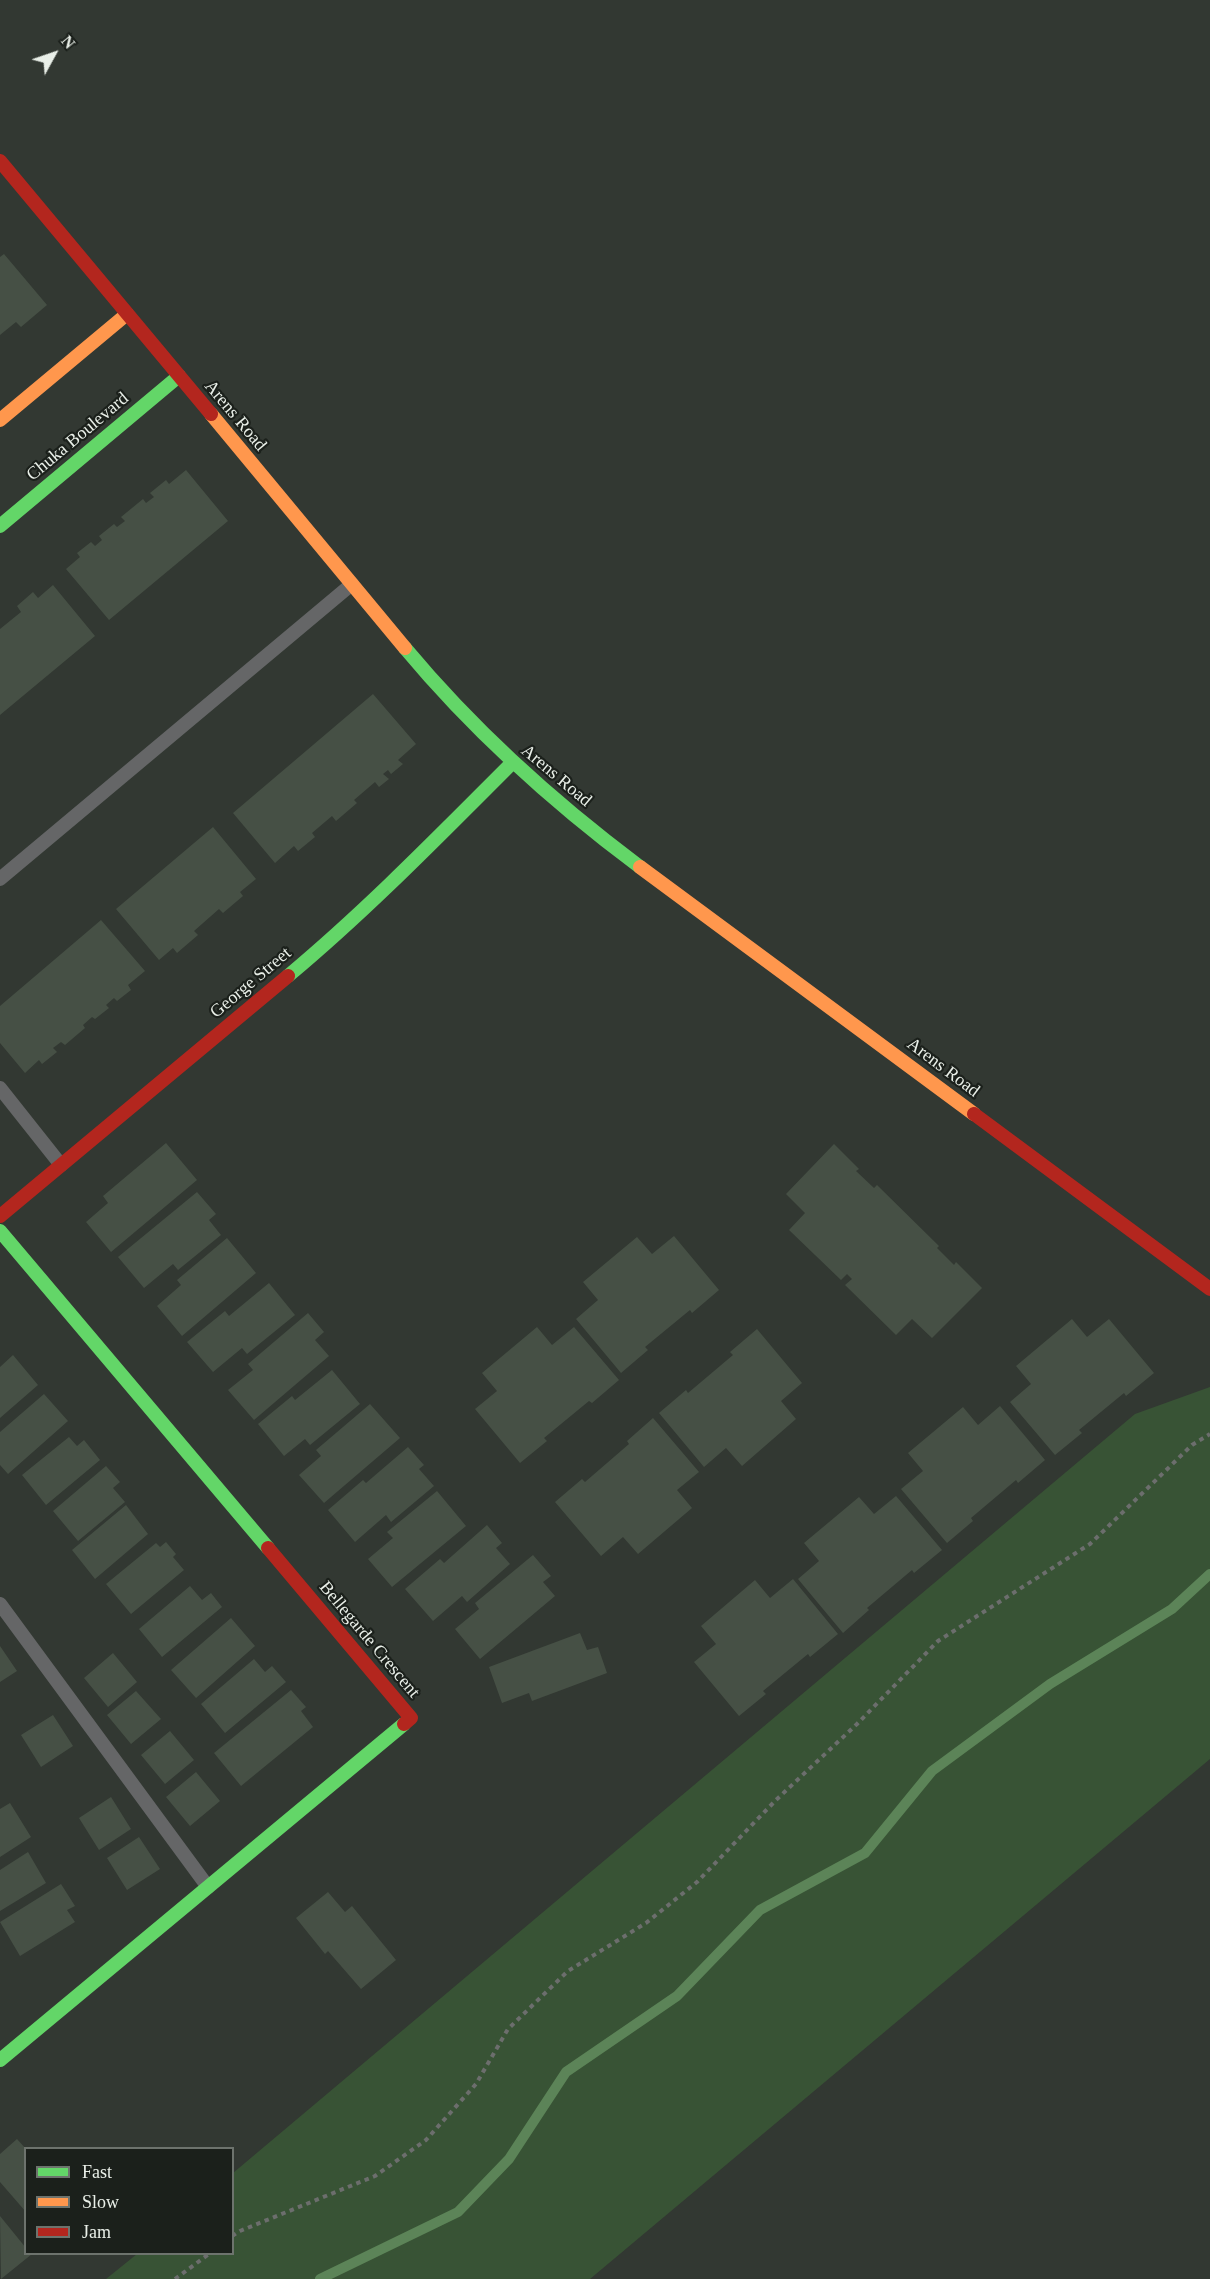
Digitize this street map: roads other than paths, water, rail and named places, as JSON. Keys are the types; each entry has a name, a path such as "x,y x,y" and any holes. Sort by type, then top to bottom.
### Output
{"street":[{"name":"Arens Road","path":"0,161 435,684 512,763 604,840 1210,1289"},
{"path":"0,420 127,314"},
{"name":"Chuka Boulevard","path":"0,526 179,376"},
{"name":"George Street","path":"0,1216 327,944 512,763"},
{"name":"Bellegarde Crescent","path":"0,1231 411,1718 0,2060"}],"lane":[{"path":"0,879 352,584"},
{"path":"0,1088 61,1165"},
{"path":"0,1604 208,1887"}],"waterway":[{"path":"320,2279 458,2212 509,2159 566,2072 677,1996 760,1910 865,1853 932,1771 1050,1684 1172,1609 1210,1574"}]}
